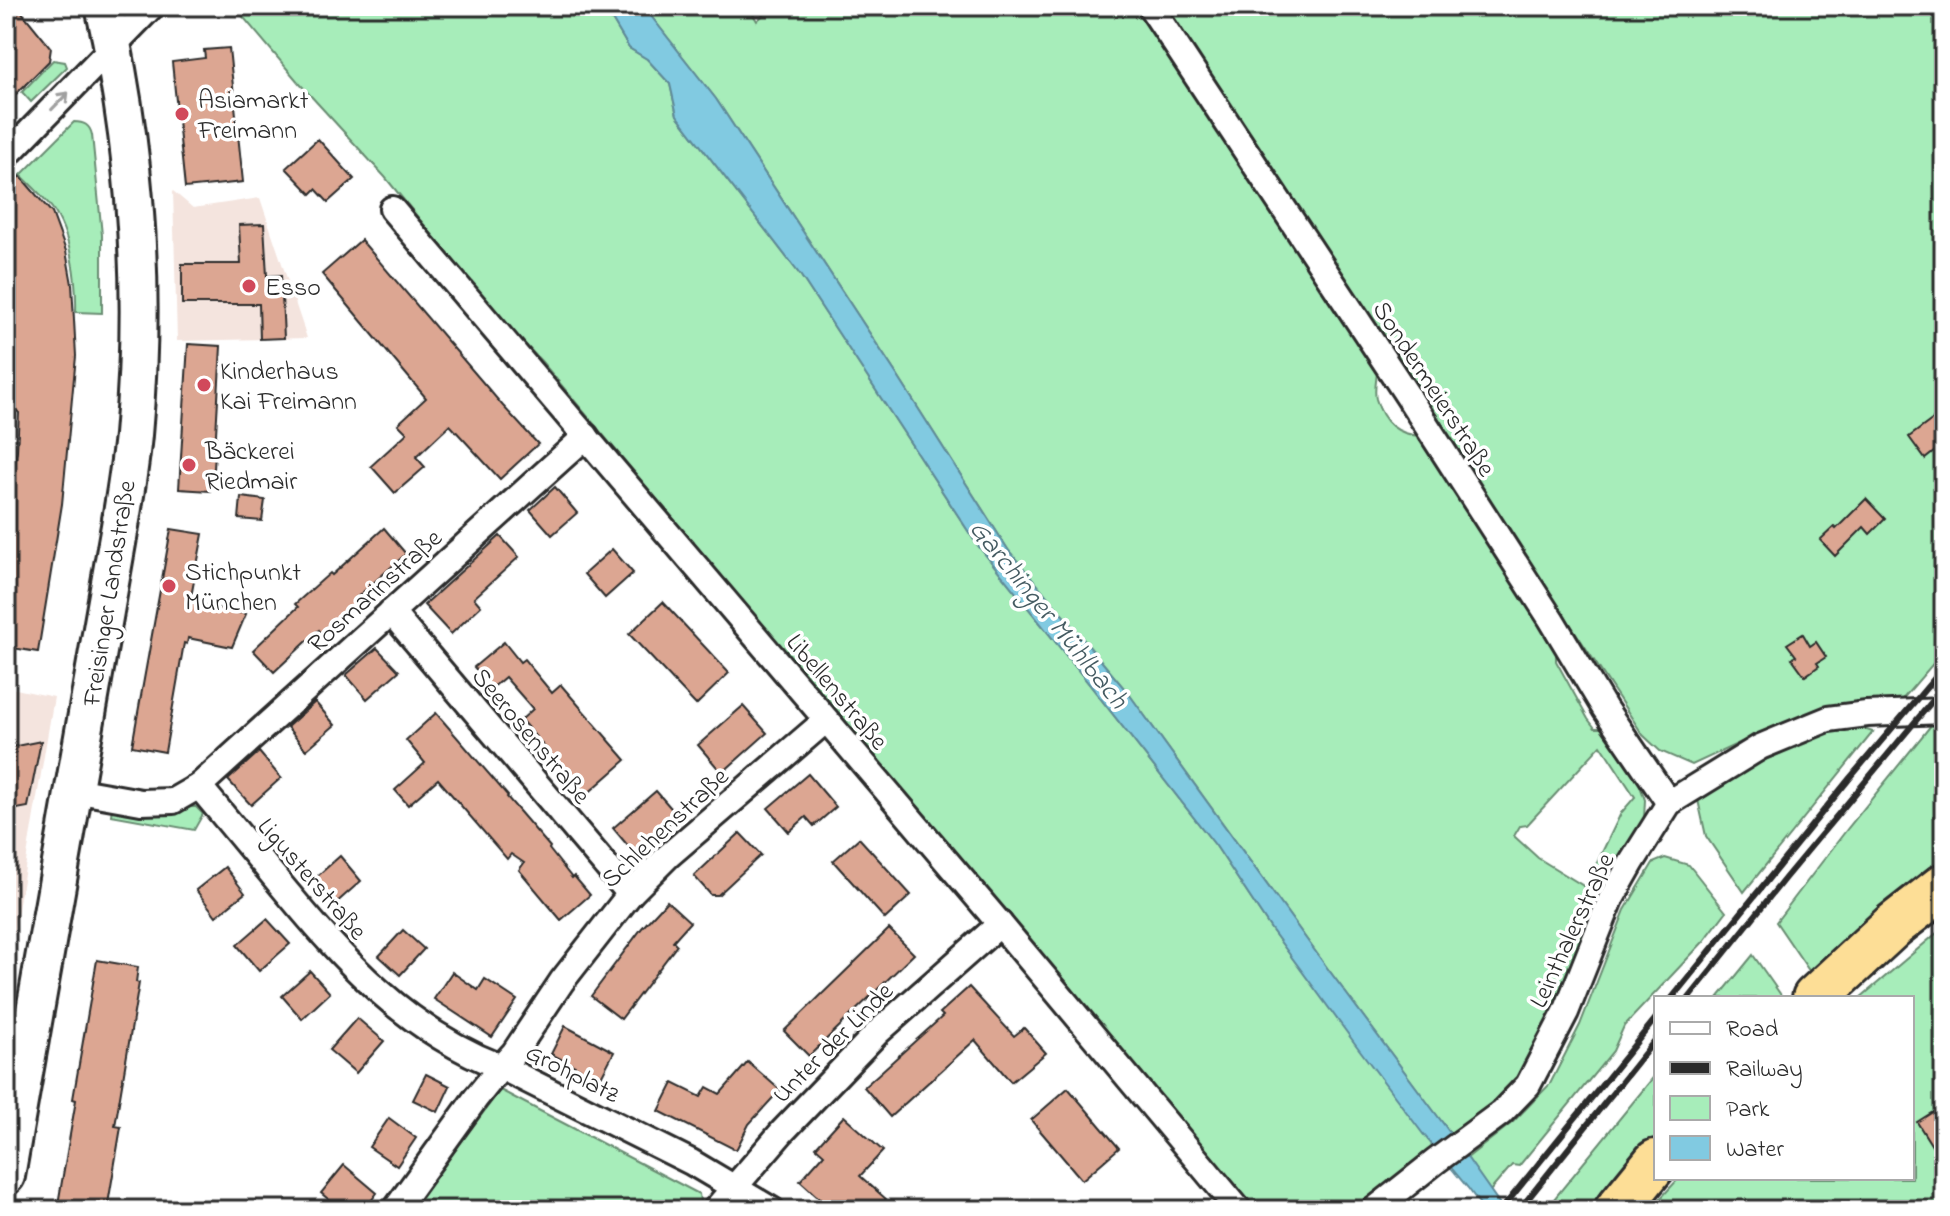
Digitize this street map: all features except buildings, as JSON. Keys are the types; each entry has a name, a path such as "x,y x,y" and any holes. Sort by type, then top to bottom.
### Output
{"highway":[{"path":"1817,996 1894,925 1944,886"},
{"path":"1617,1210 1654,1164"}],"main road":[{"name":"Freisinger Landstraße","path":"6,1176 120,526 133,435 138,255 129,139 104,6"}],"street":[{"path":"6,156 152,6"},
{"name":"Sondermeierstraße","path":"1150,6 1407,395 1605,709 1669,803"},
{"name":"Libellenstraße","path":"392,209 1239,1210"},
{"name":"Rosmarinstraße","path":"199,786 586,436"},
{"name":"Seerosenstraße","path":"391,612 630,894"},
{"name":"Leinthalerstraße","path":"1374,1210 1501,1113 1528,1085 1566,1012 1611,899 1669,803 1760,747 1828,719 1944,711"},
{"name":"Schlehenstraße","path":"501,1067 514,1053 562,981 630,894 668,856 825,721"},
{"path":"74,790 141,802 173,801 199,786"},
{"name":"Ligusterstraße","path":"199,786 304,912 388,1001 417,1023 471,1055 501,1067"},
{"name":"Unter der Linde","path":"715,1210 830,1080 878,1032 1000,924"},
{"name":"Grohplatz","path":"395,1210 501,1067 691,1162 772,1210"}],"shaded area":[{"path":"173,191 193,208 260,198 307,338 177,341"},
{"path":"6,687 54,697 6,980"}],"green space":[{"path":"234,6 604,6 629,48 647,59 670,84 677,115 801,276 976,543 1216,846 1271,929 1434,1147 1357,1210 1256,1210 542,362 500,318 385,177"},
{"path":"643,6 748,6 757,21 766,12 763,6 1137,6 1377,373 1375,396 1383,415 1398,430 1422,436 1556,649 1556,661 1588,719 1595,728 1603,728 1639,783 1645,800 1644,819 1606,882 1600,884 1595,878 1594,869 1621,813 1635,797 1601,745 1527,825 1520,826 1514,836 1538,858 1598,895 1568,980 1537,1050 1518,1082 1489,1107 1450,1133 1129,694 1009,551 716,99"},
{"path":"1164,6 1944,6 1944,651 1895,708 1856,706 1780,724 1692,765 1660,751 1643,735"},
{"path":"53,60 65,62 67,67 31,102 22,92"},
{"path":"74,122 86,125 92,135 102,235 102,313 76,312 74,272 64,231 52,208 21,175"},
{"path":"1944,723 1944,867 1812,975 1776,922 1932,724"},
{"path":"1857,727 1873,732 1744,892 1706,836 1698,800 1747,768 1831,728"},
{"path":"196,807 203,814 194,830 111,815 112,808 179,811"},
{"path":"1665,858 1689,865 1726,912 1704,941 1624,1026 1613,1051 1519,1166 1512,1165 1490,1191 1467,1158 1513,1122 1550,1084 1580,1025 1625,910 1653,863"},
{"path":"1944,927 1944,1210 1650,1210 1677,1180 1914,1180 1914,996 1862,996"},
{"path":"1753,955 1782,996 1720,996"},
{"path":"1654,1076 1654,1139 1597,1210 1545,1210"},
{"path":"500,1090 699,1194 701,1208 411,1210"}],"water":[{"name":"Garchinger Mühlbach","path":"604,6 643,6 716,99 1009,551 1129,694 1504,1210 1484,1210 1423,1134 1271,929 1216,846 976,543 801,276 677,115 670,84 647,59 629,48"}],"railway":[{"path":"1674,996 1944,667"},
{"path":"1691,996 1944,687"},
{"path":"1501,1210 1654,1020"},
{"path":"1519,1210 1654,1041"}],"place":[{"name":"Asiamarkt Freimann","path":"182,114"},
{"name":"Esso","path":"249,286"},
{"name":"Kinderhaus Kai Freimann","path":"204,385"},
{"name":"Bäckerei Riedmair","path":"189,465"},
{"name":"Stichpunkt München","path":"169,586"}]}
